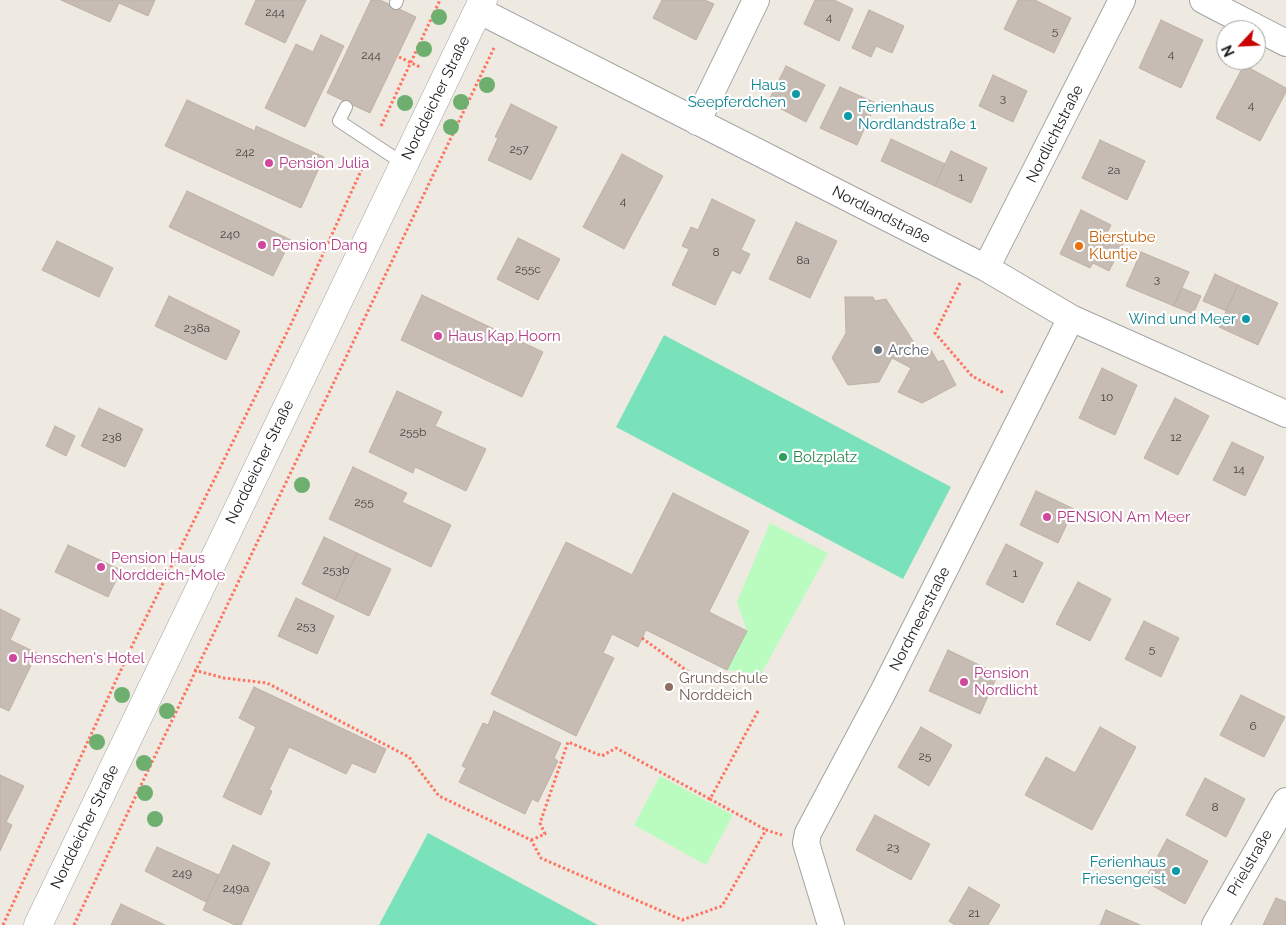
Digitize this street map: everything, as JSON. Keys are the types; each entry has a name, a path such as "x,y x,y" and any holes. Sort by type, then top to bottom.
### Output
{"street":[{"path":"697,122 756,0"},
{"name":"Nordlichtstraße","path":"979,264 1122,0"},
{"path":"1203,0 1286,42"},
{"name":"Nordlandstraße","path":"481,5 506,24 979,264 1071,318 1286,414"},
{"name":"Norddeicher Straße","path":"38,925 481,5"},
{"name":"Nordmeerstraße","path":"806,843 808,833 848,760 1029,405 1071,318"},
{"name":"Prielstraße","path":"1215,925 1286,800"},
{"path":"806,843 830,925"}],"lane":[{"path":"346,107 339,121 404,164"}],"path":[{"path":"3,925 132,646 292,322 440,0"},
{"path":"74,925 194,670 506,24"},
{"path":"979,264 935,333 972,376 1029,405"},
{"path":"642,638 690,673"},
{"path":"194,670 224,678 267,683 409,757 439,796 531,840 541,858 682,920 722,906 766,830"},
{"path":"710,799 758,711"},
{"path":"531,840 545,834 540,823 568,742 602,756 616,748 766,830 806,843"}],"green space":[{"name":"Bolzplatz","path":"664,335 951,487 903,579 616,427"},
{"path":"770,523 828,553 761,674 727,670 747,631 737,602"},
{"path":"660,776 733,815 706,865 634,825"},
{"path":"428,833 598,925 379,925"}],"building":[{"path":"61,0 155,0 148,16 119,3 110,22"},
{"path":"256,0 306,0 285,43 245,24"},
{"path":"371,0 380,0 416,17 370,113 327,93"},
{"path":"662,0 705,0 714,4 696,40 653,18"},
{"path":"815,0 834,0 853,9 839,41 804,24"},
{"path":"1018,0 1035,0 1071,18 1054,53 1004,29"},
{"path":"869,10 904,26 892,53 876,46 871,57 852,48"},
{"path":"1161,20 1203,40 1181,88 1139,68"},
{"path":"321,35 344,46 305,127 265,108 296,44 313,52"},
{"name":"Haus Seepferdchen","path":"786,66 825,85 806,122 768,102"},
{"path":"1241,70 1253,70 1286,88 1286,92 1260,141 1216,118"},
{"path":"993,75 1027,91 1013,122 979,106"},
{"name":"Ferienhaus Nordlandstraße 1","path":"840,87 876,103 857,145 820,128"},
{"path":"187,100 255,131 256,126 324,157 301,208 165,146"},
{"path":"511,104 557,127 531,180 488,160 498,138 495,137"},
{"path":"891,139 945,164 935,186 881,161"},
{"path":"1100,140 1145,161 1127,200 1082,178"},
{"path":"951,151 987,168 971,203 935,186"},
{"path":"622,154 663,176 624,249 583,227"},
{"path":"187,191 291,240 273,276 169,227"},
{"path":"712,199 755,220 741,250 750,254 740,274 732,270 715,305 672,285 689,249 682,246 691,227 698,230"},
{"path":"1081,210 1111,225 1107,233 1124,242 1109,271 1093,263 1090,268 1060,254"},
{"path":"796,222 837,241 810,298 769,279"},
{"path":"518,238 560,259 538,300 497,279"},
{"path":"57,241 113,268 99,297 42,270"},
{"path":"1141,252 1189,272 1174,306 1126,286"},
{"path":"1215,274 1238,285 1226,311 1203,301"},
{"name":"Wind und Meer","path":"1238,285 1278,303 1258,345 1219,327"},
{"path":"1182,288 1201,296 1193,314 1174,306"},
{"path":"422,295 543,352 522,397 401,340"},
{"path":"169,296 240,331 226,360 155,326"},
{"name":"Arche","path":"845,297 873,297 875,301 886,299 920,352 930,348 938,362 943,360 956,385 922,403 898,392 911,368 892,358 879,382 848,385 832,358 846,333"},
{"path":"1102,368 1137,385 1115,435 1079,418"},
{"path":"397,391 442,412 435,426 486,449 466,491 415,467 413,473 369,452"},
{"path":"1175,398 1209,416 1178,475 1144,458"},
{"path":"99,408 143,429 125,467 81,446"},
{"path":"55,426 75,436 66,456 46,446"},
{"path":"1232,442 1264,457 1245,496 1213,480"},
{"path":"353,467 407,493 402,502 451,525 431,567 329,519"},
{"name":"PENSION Am Meer","path":"1036,491 1074,509 1058,543 1020,525"},
{"path":"673,493 749,531 709,612 747,631 727,670 646,630 638,647 612,634 603,653 614,658 576,736 491,694 566,542 632,575"},
{"path":"324,537 357,553 335,600 302,584"},
{"path":"1006,544 1043,563 1023,603 986,584"},
{"path":"68,545 121,570 108,597 55,572"},
{"path":"357,553 391,569 369,616 335,600"},
{"path":"1078,582 1111,599 1090,641 1056,624"},
{"path":"296,598 334,616 317,654 278,636"},
{"path":"0,609 20,619 10,640 37,653 9,711 0,707"},
{"path":"1144,621 1179,638 1161,677 1125,659"},
{"name":"Pension Nordlicht","path":"948,650 998,674 980,714 929,691"},
{"path":"254,687 386,749 375,773 352,763 346,774 289,747 269,790 272,791 261,815 223,797 256,727 239,718"},
{"path":"1241,695 1285,717 1264,757 1220,735"},
{"path":"494,711 561,743 554,758 558,761 538,802 532,799 525,814 459,782 466,768 462,766 483,723 488,725"},
{"path":"921,727 952,745 929,786 898,767"},
{"path":"1100,727 1136,747 1092,830 1025,795 1046,757 1075,773"},
{"path":"0,775 24,786 6,822 12,825 0,851"},
{"path":"1205,778 1245,799 1226,837 1186,815"},
{"path":"875,815 930,844 911,880 856,850"},
{"name":"Ferienhaus Friesengeist","path":"1167,839 1208,861 1185,904 1144,881"},
{"path":"233,845 270,863 241,925 235,925 203,910"},
{"path":"157,847 219,875 206,902 145,871"},
{"path":"969,887 1000,905 988,925 955,925 949,921"},
{"path":"1276,898 1286,902 1286,925 1263,925"},
{"path":"121,904 165,925 111,925"},
{"path":"1106,910 1140,925 1100,925"}],"place":[{"name":"Haus Seepferdchen","path":"796,94"},
{"name":"Ferienhaus Nordlandstraße 1","path":"848,116"},
{"name":"Pension Julia","path":"269,163"},
{"name":"Pension Dang","path":"262,245"},
{"name":"Bierstube Kluntje","path":"1079,246"},
{"name":"Wind und Meer","path":"1246,319"},
{"name":"Haus Kap Hoorn","path":"438,336"},
{"name":"Arche","path":"878,350"},
{"name":"Bolzplatz","path":"783,457"},
{"name":"PENSION Am Meer","path":"1047,517"},
{"name":"Pension Haus Norddeich-Mole","path":"101,567"},
{"name":"Henschen's Hotel","path":"13,658"},
{"name":"Pension Nordlicht","path":"964,682"},
{"name":"Grundschule Norddeich","path":"669,687"},
{"name":"Ferienhaus Friesengeist","path":"1176,871"}]}
